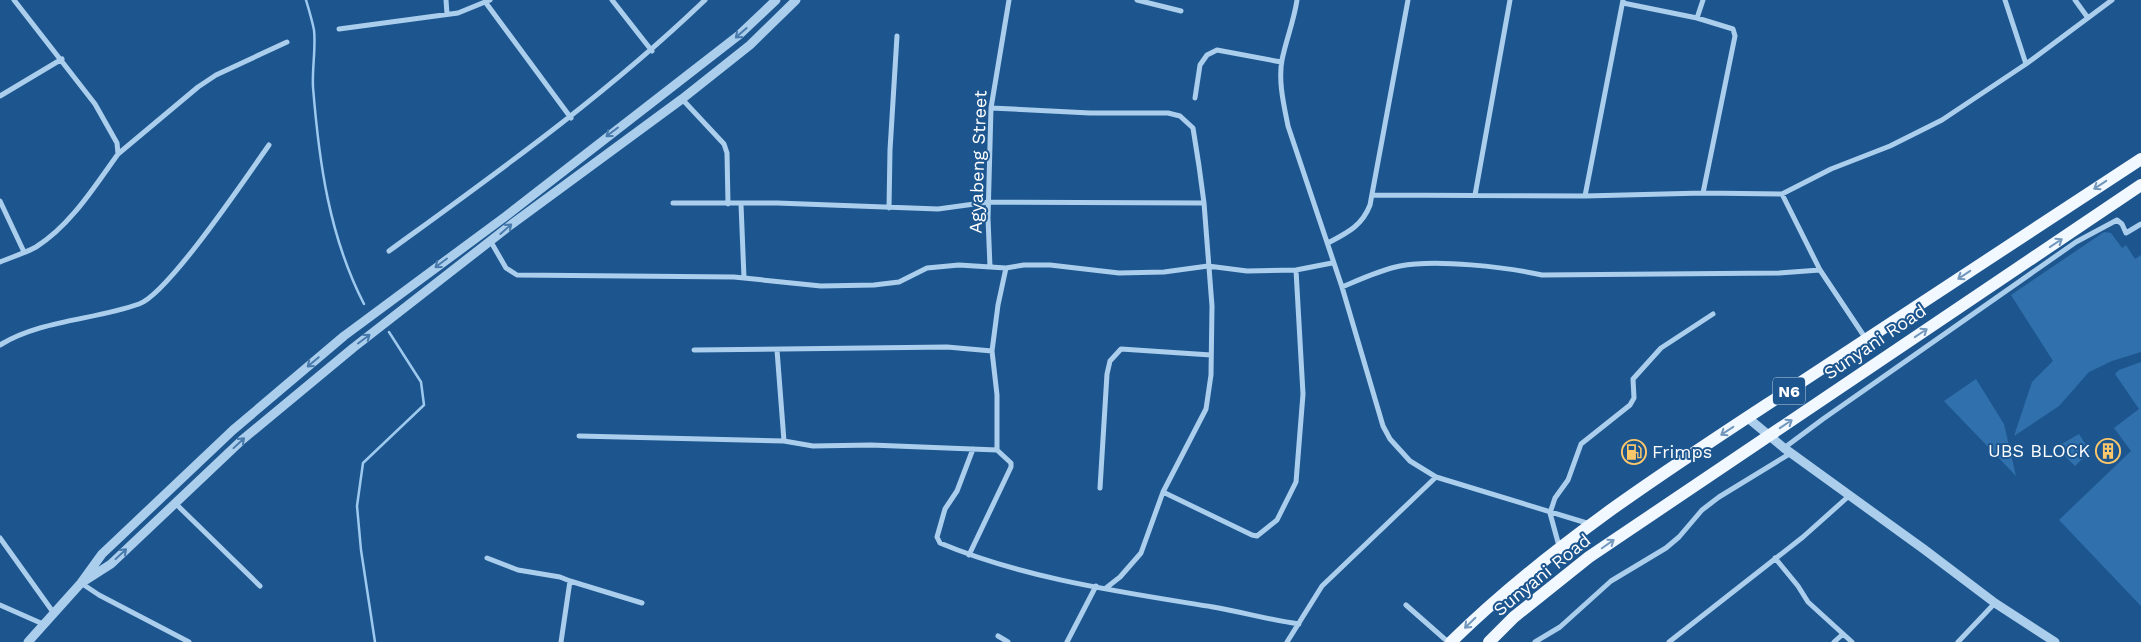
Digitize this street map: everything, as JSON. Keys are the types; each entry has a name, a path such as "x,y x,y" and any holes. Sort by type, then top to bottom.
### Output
{"main road":[{"name":"N6","path":"1449,642 1482,611 1560,546 1591,524 2141,158"},
{"name":"Sunyani Road","path":"1490,642 1514,617 1589,557 2141,185"}],"street":[{"path":"14,0 62,59 95,104 118,143 118,154"},
{"path":"446,0 447,14"},
{"path":"612,0 652,51"},
{"path":"389,251 571,118 652,51 705,0"},
{"path":"28,642 81,583 102,554 233,430 344,336 506,216 739,35 776,0"},
{"path":"81,583 111,564 242,440 330,366 512,224 682,99 750,45 796,0"},
{"name":"Agyabeng Street","path":"990,267 991,108 1009,0"},
{"path":"1137,0 1181,11"},
{"path":"1297,0 1281,62 1282,99 1288,126 1328,243 1332,263 1342,287 1383,426 1390,439 1410,461 1436,477 1591,524"},
{"path":"1328,243 1352,231 1365,216 1372,195 1408,0"},
{"path":"1475,194 1510,0"},
{"path":"1697,18 1703,0"},
{"path":"2005,0 2026,64"},
{"path":"2075,0 2088,18"},
{"path":"1372,195 1585,196 1703,193 1782,194 1831,169 1890,146 1942,120 2026,64 2112,0"},
{"path":"339,29 458,13 488,1 571,118"},
{"path":"1585,196 1623,1 1727,25 1733,29 1735,36 1703,193"},
{"path":"889,208 890,141 897,36"},
{"path":"0,262 24,252 53,233 76,209 118,154 198,87 216,75 287,42"},
{"path":"1195,98 1200,65 1207,55 1217,50 1281,62"},
{"path":"0,96 62,59"},
{"path":"682,99 724,144 727,152 728,204"},
{"path":"991,108 1090,113 1168,113 1180,116 1192,128 1204,203 1212,306 1210,320 1211,355 1206,409 1163,492 1141,553 1120,577 1106,588"},
{"path":"0,345 34,331 146,301 190,253 269,145"},
{"path":"1782,194 1820,270 1866,340"},
{"path":"0,201 24,252"},
{"path":"673,203 938,209 989,202 1204,203"},
{"path":"741,204 744,278"},
{"path":"1535,642 1560,627 1611,581 1666,548 1680,537 1702,510 1787,451 1903,362 2076,242 2110,222 2117,220 2122,224 2126,233 2141,224"},
{"path":"491,242 506,268 517,275 744,278 821,286 874,285 899,282 927,268 959,265 1006,268 1024,265 1050,265 1092,272 1128,273 1164,272 1208,266 1247,271 1296,270 1332,263"},
{"path":"1342,287 1400,266 1430,264 1521,270 1542,275 1779,273 1820,270"},
{"path":"997,450 997,395 992,351 998,305 1006,268"},
{"path":"1163,492 1252,535 1257,536 1277,520 1296,482 1300,452 1303,394 1296,270"},
{"path":"1560,546 1550,513 1555,498 1568,480 1580,444 1630,405 1634,398 1634,378 1638,371 1661,348 1713,314"},
{"path":"694,350 946,347 992,351"},
{"path":"1100,488 1107,374 1110,361 1121,349 1211,355"},
{"path":"777,350 784,441"},
{"path":"1748,418 1787,451 1850,495 1995,603 2055,642"},
{"path":"579,436 784,441 813,446 871,445 997,450 1011,463 1011,467 969,555"},
{"path":"973,449 957,491 945,510 937,537 940,543 1006,568 1106,588 1252,613 1276,621 1299,624"},
{"path":"1287,642 1299,624 1308,605 1322,586 1436,477"},
{"path":"1668,642 1775,558 1850,495"},
{"path":"175,504 260,586"},
{"path":"0,538 53,612"},
{"path":"487,558 518,570 560,577 642,603"},
{"path":"1775,558 1798,586 1808,602 1852,642"},
{"path":"561,642 570,581"},
{"path":"81,583 98,595 189,642"},
{"path":"1067,642 1096,586"},
{"path":"1958,642 1995,603"},
{"path":"0,605 43,624"},
{"path":"1406,605 1449,642"},
{"path":"1834,642 1843,634"},
{"path":"998,636 1008,642"}],"shaded area":[{"path":"2104,232 2111,233 2122,248 2126,245 2135,259 2141,255 2141,352 2112,361 2089,372 2059,406 2014,436 2032,382 2053,361 2011,295"},
{"path":"2141,362 2141,606 2059,520 2131,451 2114,428 2139,409 2115,374 2119,370"},
{"path":"1976,379 2004,424 2016,476 1944,401"},
{"path":"2079,434 2090,451 2075,466 2065,456 2060,445"}],"waterway":[{"path":"306,0 314,30 313,87 319,143 328,198 342,252 364,304"},
{"path":"375,642 361,550 357,506 363,463 424,405 421,382 389,332"}],"place":[{"name":"UBS BLOCK","path":"2108,451"},
{"name":"Frimps","path":"1634,452"}]}
